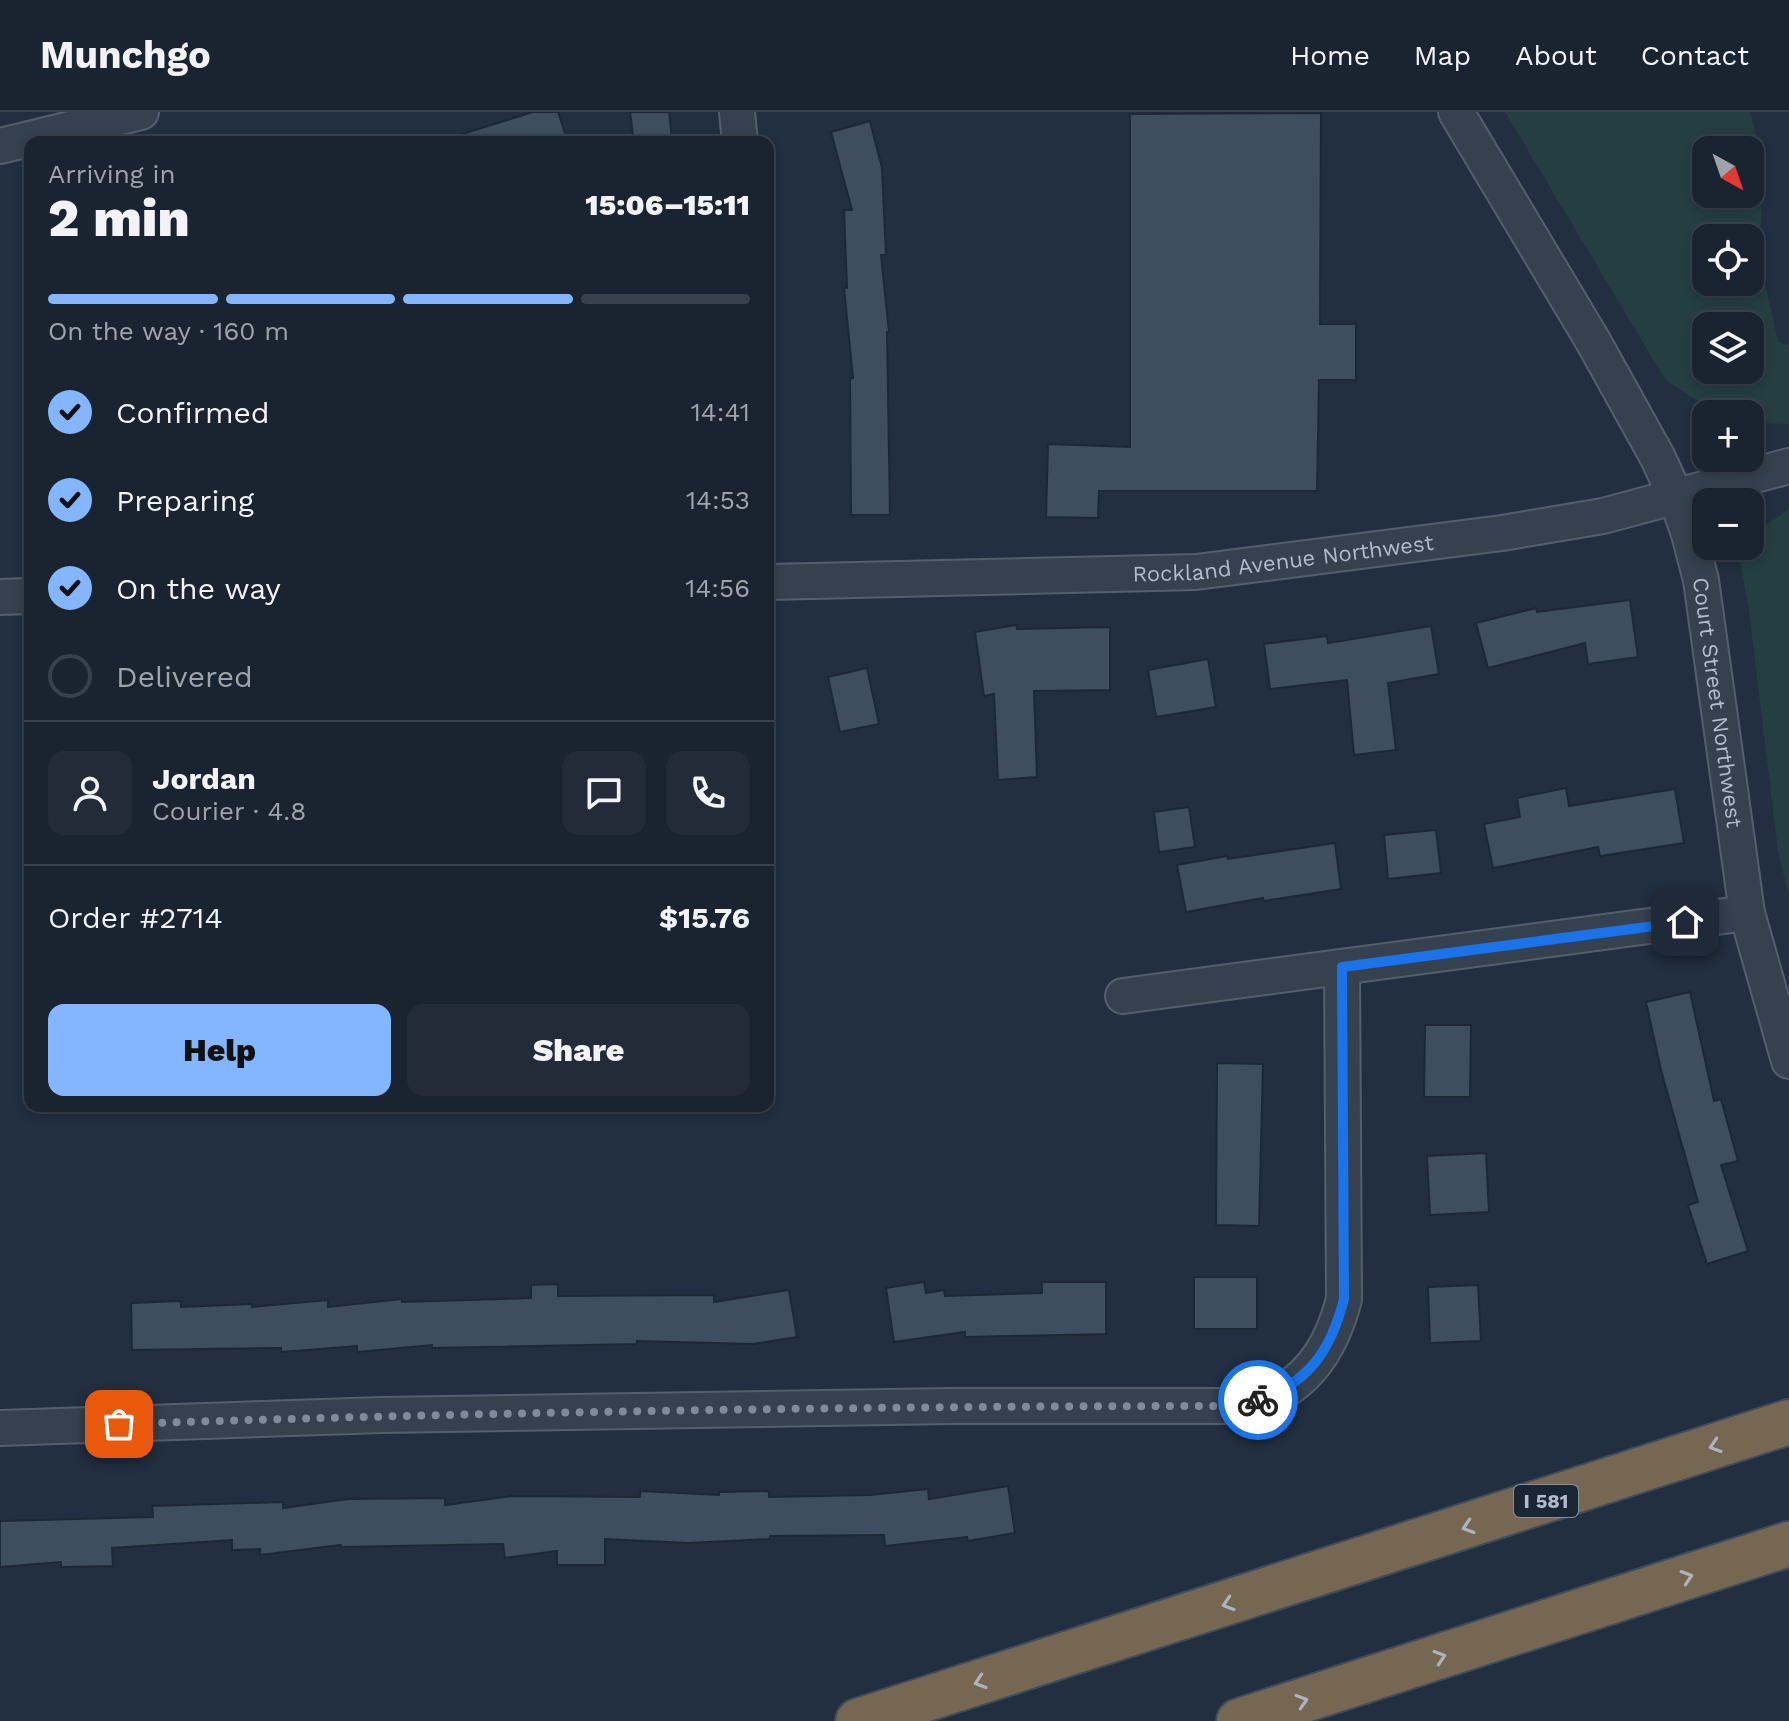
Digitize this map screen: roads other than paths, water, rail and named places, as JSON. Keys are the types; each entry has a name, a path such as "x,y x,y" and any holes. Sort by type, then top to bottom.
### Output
{"highway":[{"name":"I 581","path":"858,1721 1789,1422"},
{"path":"1239,1721 1789,1544"}],"street":[{"path":"41,136 141,112"},
{"path":"737,112 739,136"},
{"name":"Court Street Northwest","path":"1456,112 1593,341 1676,497 1689,534 1701,580 1747,913 1789,1061"},
{"path":"0,146 24,140"},
{"name":"Rockland Avenue Northwest","path":"774,582 1196,572 1603,516 1789,466"},
{"path":"0,597 24,596"},
{"path":"1123,996 1747,913"},
{"path":"0,1428 413,1415 951,1406 1242,1406 1278,1394 1304,1376 1325,1352 1336,1329 1344,1299 1342,967"}]}
